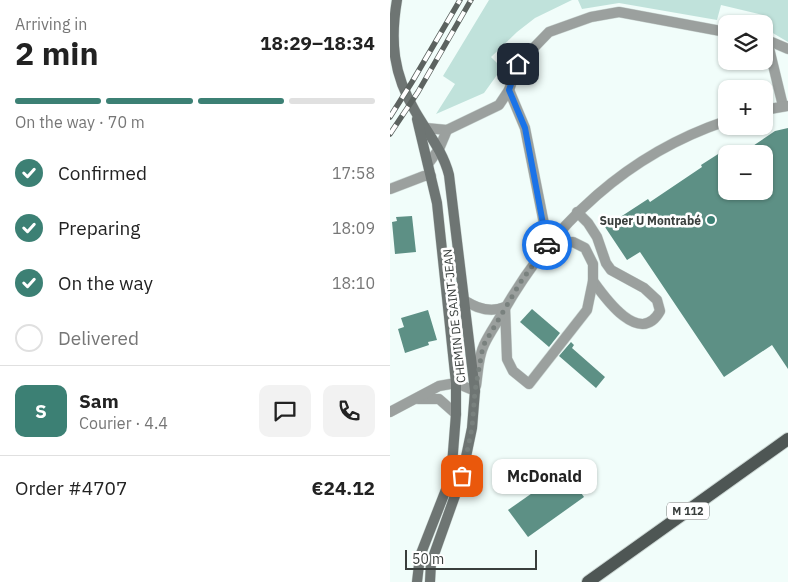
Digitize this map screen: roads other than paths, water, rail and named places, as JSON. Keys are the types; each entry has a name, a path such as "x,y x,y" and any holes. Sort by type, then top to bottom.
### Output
{"main road":[{"name":"M 112","path":"588,582 788,440"}],"street":[{"name":"CHEMIN DE SAINT-JEAN","path":"398,0 393,32 394,58 399,76 414,110 437,203 456,382 456,414 452,464 449,479 420,556 417,582"},
{"path":"426,128 447,130 499,105 509,90 518,64 549,32 591,17 619,12 718,31"},
{"path":"773,43 788,48"},
{"path":"773,66 785,106"},
{"path":"509,90 525,128 548,244"},
{"name":"CHEMIN DE SAINT-JEAN","path":"414,110 439,149 446,162 449,175 475,391 472,428 462,476 431,563 430,582"},
{"path":"390,412 439,386 456,382 475,391 483,346 505,307 548,244 577,212 624,174 658,151 702,129 718,124"},
{"path":"428,164 439,149 447,130"},
{"path":"390,189 424,176 431,176"},
{"path":"577,212 588,223 597,237 606,263 611,270 644,288 657,300 660,311 655,319 649,323 641,324 612,308 592,281"},
{"path":"505,307 507,359 513,371 529,384 588,310 592,281 593,264 585,248 573,242 548,244"},
{"path":"447,289 465,302 481,310 498,310 505,307"},
{"path":"417,399 440,399 456,414"}],"railway":[{"path":"390,117 460,0"},
{"path":"390,134 418,92 471,0"}],"place":[{"name":"Super U Montrabé","path":"711,220"},
{"name":"McDonald","path":"462,476"}]}
